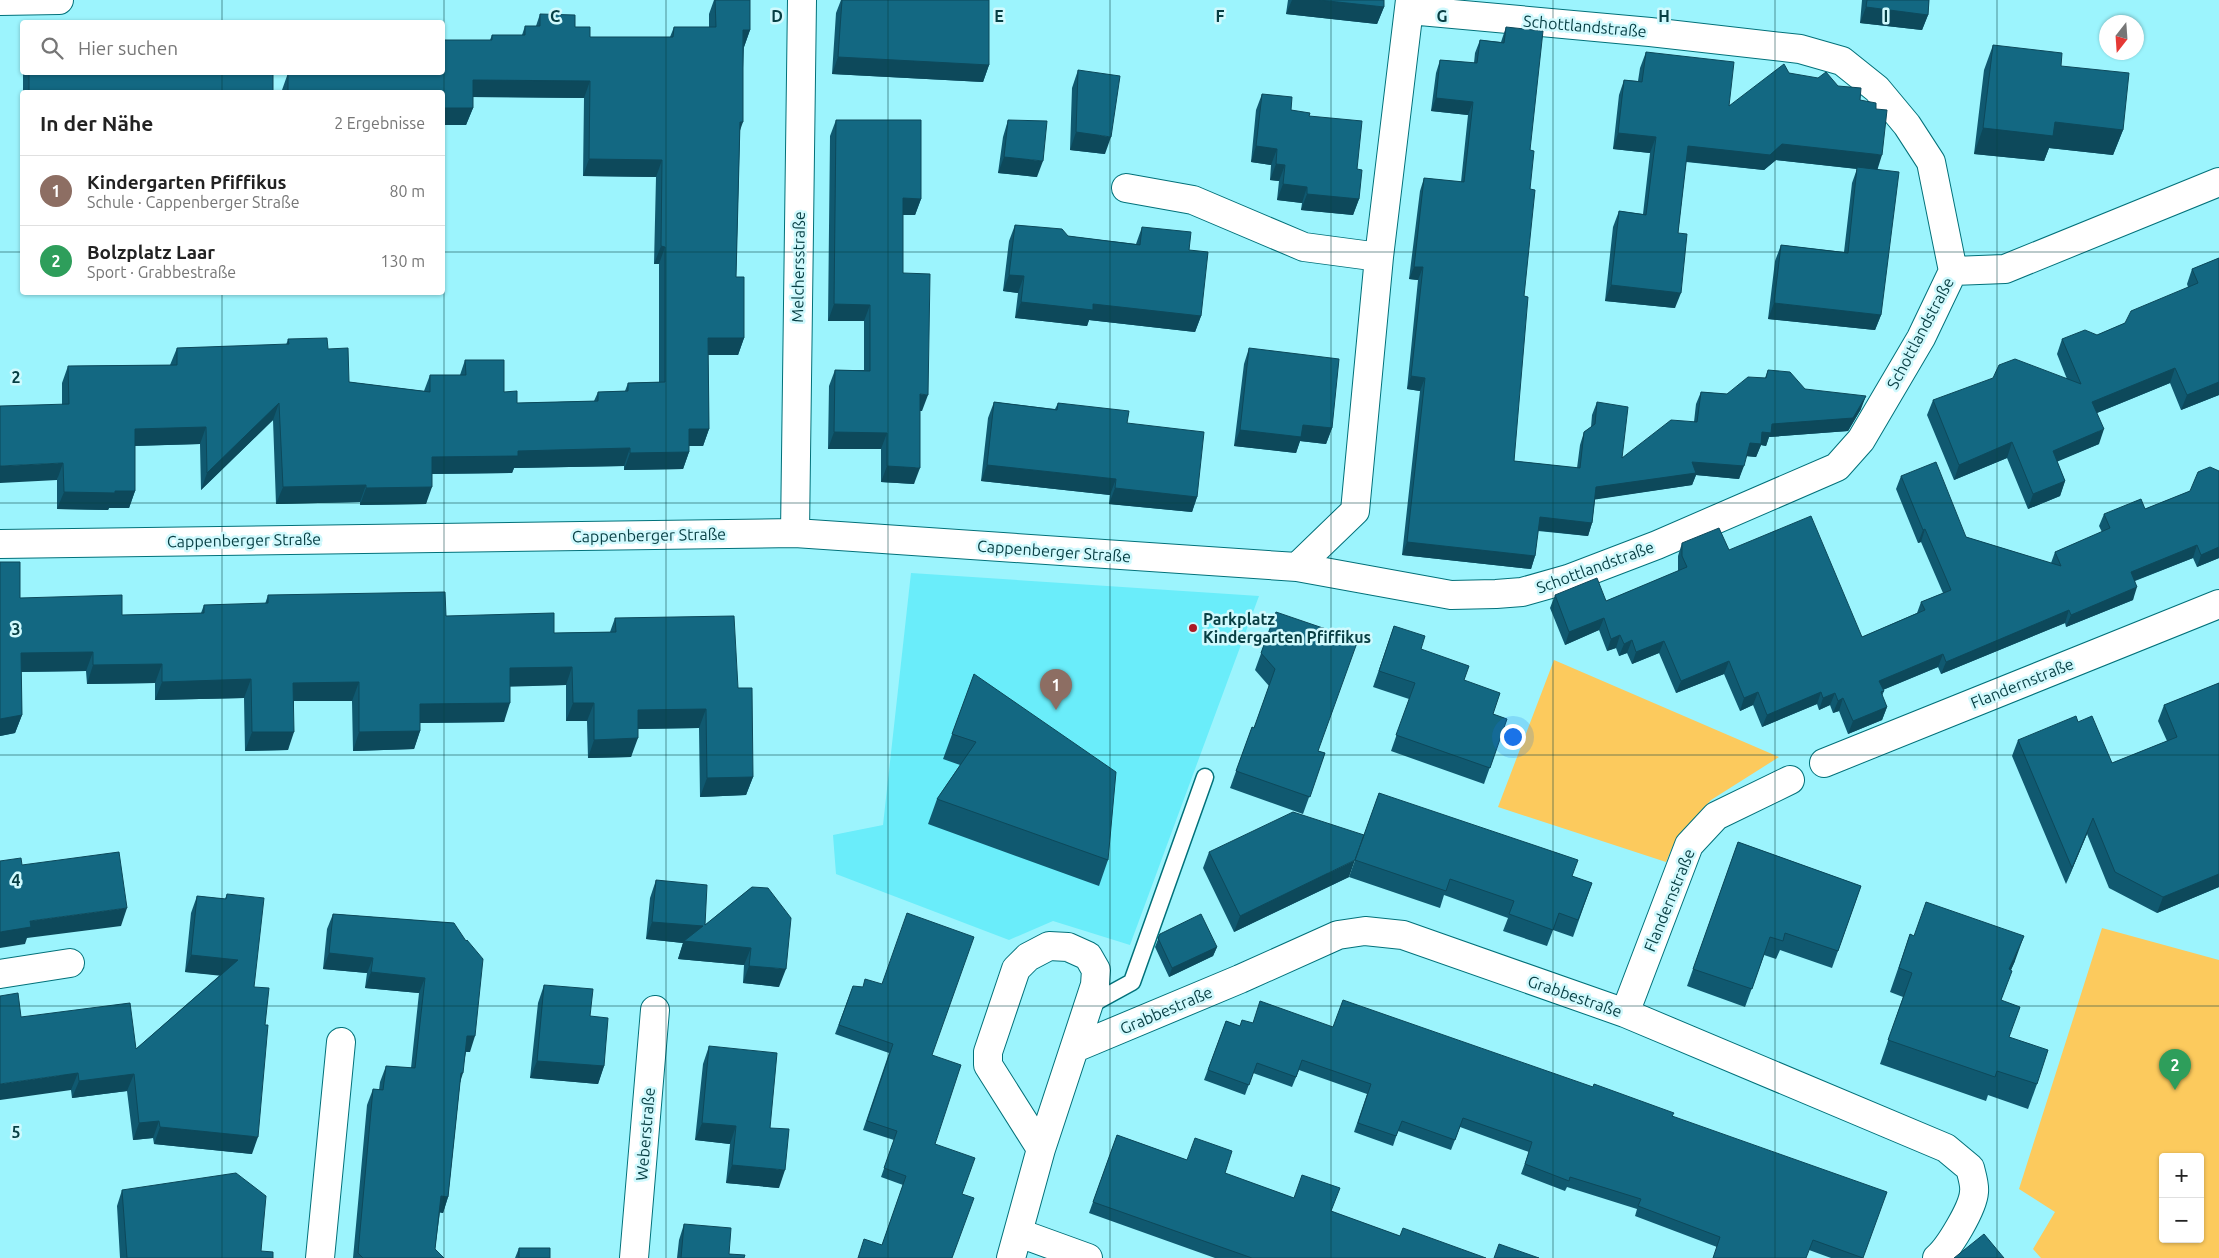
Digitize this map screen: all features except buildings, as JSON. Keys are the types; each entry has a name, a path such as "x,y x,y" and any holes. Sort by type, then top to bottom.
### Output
{"street":[{"path":"0,1 59,0"},
{"name":"Melchersstraße","path":"795,533 802,0"},
{"name":"Schottlandstraße","path":"1410,5 1800,49 1842,61 1877,89 1907,125 1931,162 1953,271 1920,338 1861,440 1837,467 1657,545 1568,579 1522,592 1451,595 1297,567 1355,511 1379,257 1410,5"},
{"name":"Schottlandstraße","path":"1953,271 2005,269 2219,182"},
{"path":"1126,188 1193,200 1304,247 1379,257"},
{"name":"Cappenberger Straße","path":"0,544 795,533 1297,567"},
{"name":"Flandernstraße","path":"1824,763 2219,604"},
{"name":"Flandernstraße","path":"1625,1013 1689,845 1716,816 1790,780"},
{"name":"Grabbestraße","path":"1075,1048 1240,979 1338,935 1365,931 1403,935 1625,1013 1946,1148 1970,1168 1974,1193 1959,1228 1937,1258"},
{"path":"1041,1149 988,1065 988,1052 1016,969 1028,957 1049,946 1068,947 1088,956 1096,970 1090,1005 1041,1149 1015,1245 1088,1258"},
{"path":"0,974 70,964"},
{"name":"Weberstraße","path":"634,1258 655,1010"},
{"path":"320,1258 341,1042"}],"lane":[{"path":"1090,1005 1132,982 1205,777"}],"shaded area":[{"path":"911,573 1259,596 1130,945 1053,921 1009,940 836,874 833,835 883,825"},
{"path":"1554,660 1779,757 1711,800 1677,837 1666,862 1498,807"},
{"path":"2102,928 2219,960 2219,1258 2041,1258 2033,1249 2055,1212 2019,1189"}],"place":[{"name":"Parkplatz Kindergarten Pfiffikus","path":"1193,628"},
{"name":"Kindergarten Pfiffikus","path":"1056,710"},
{"name":"Bolzplatz Laar","path":"2175,1090"}]}
